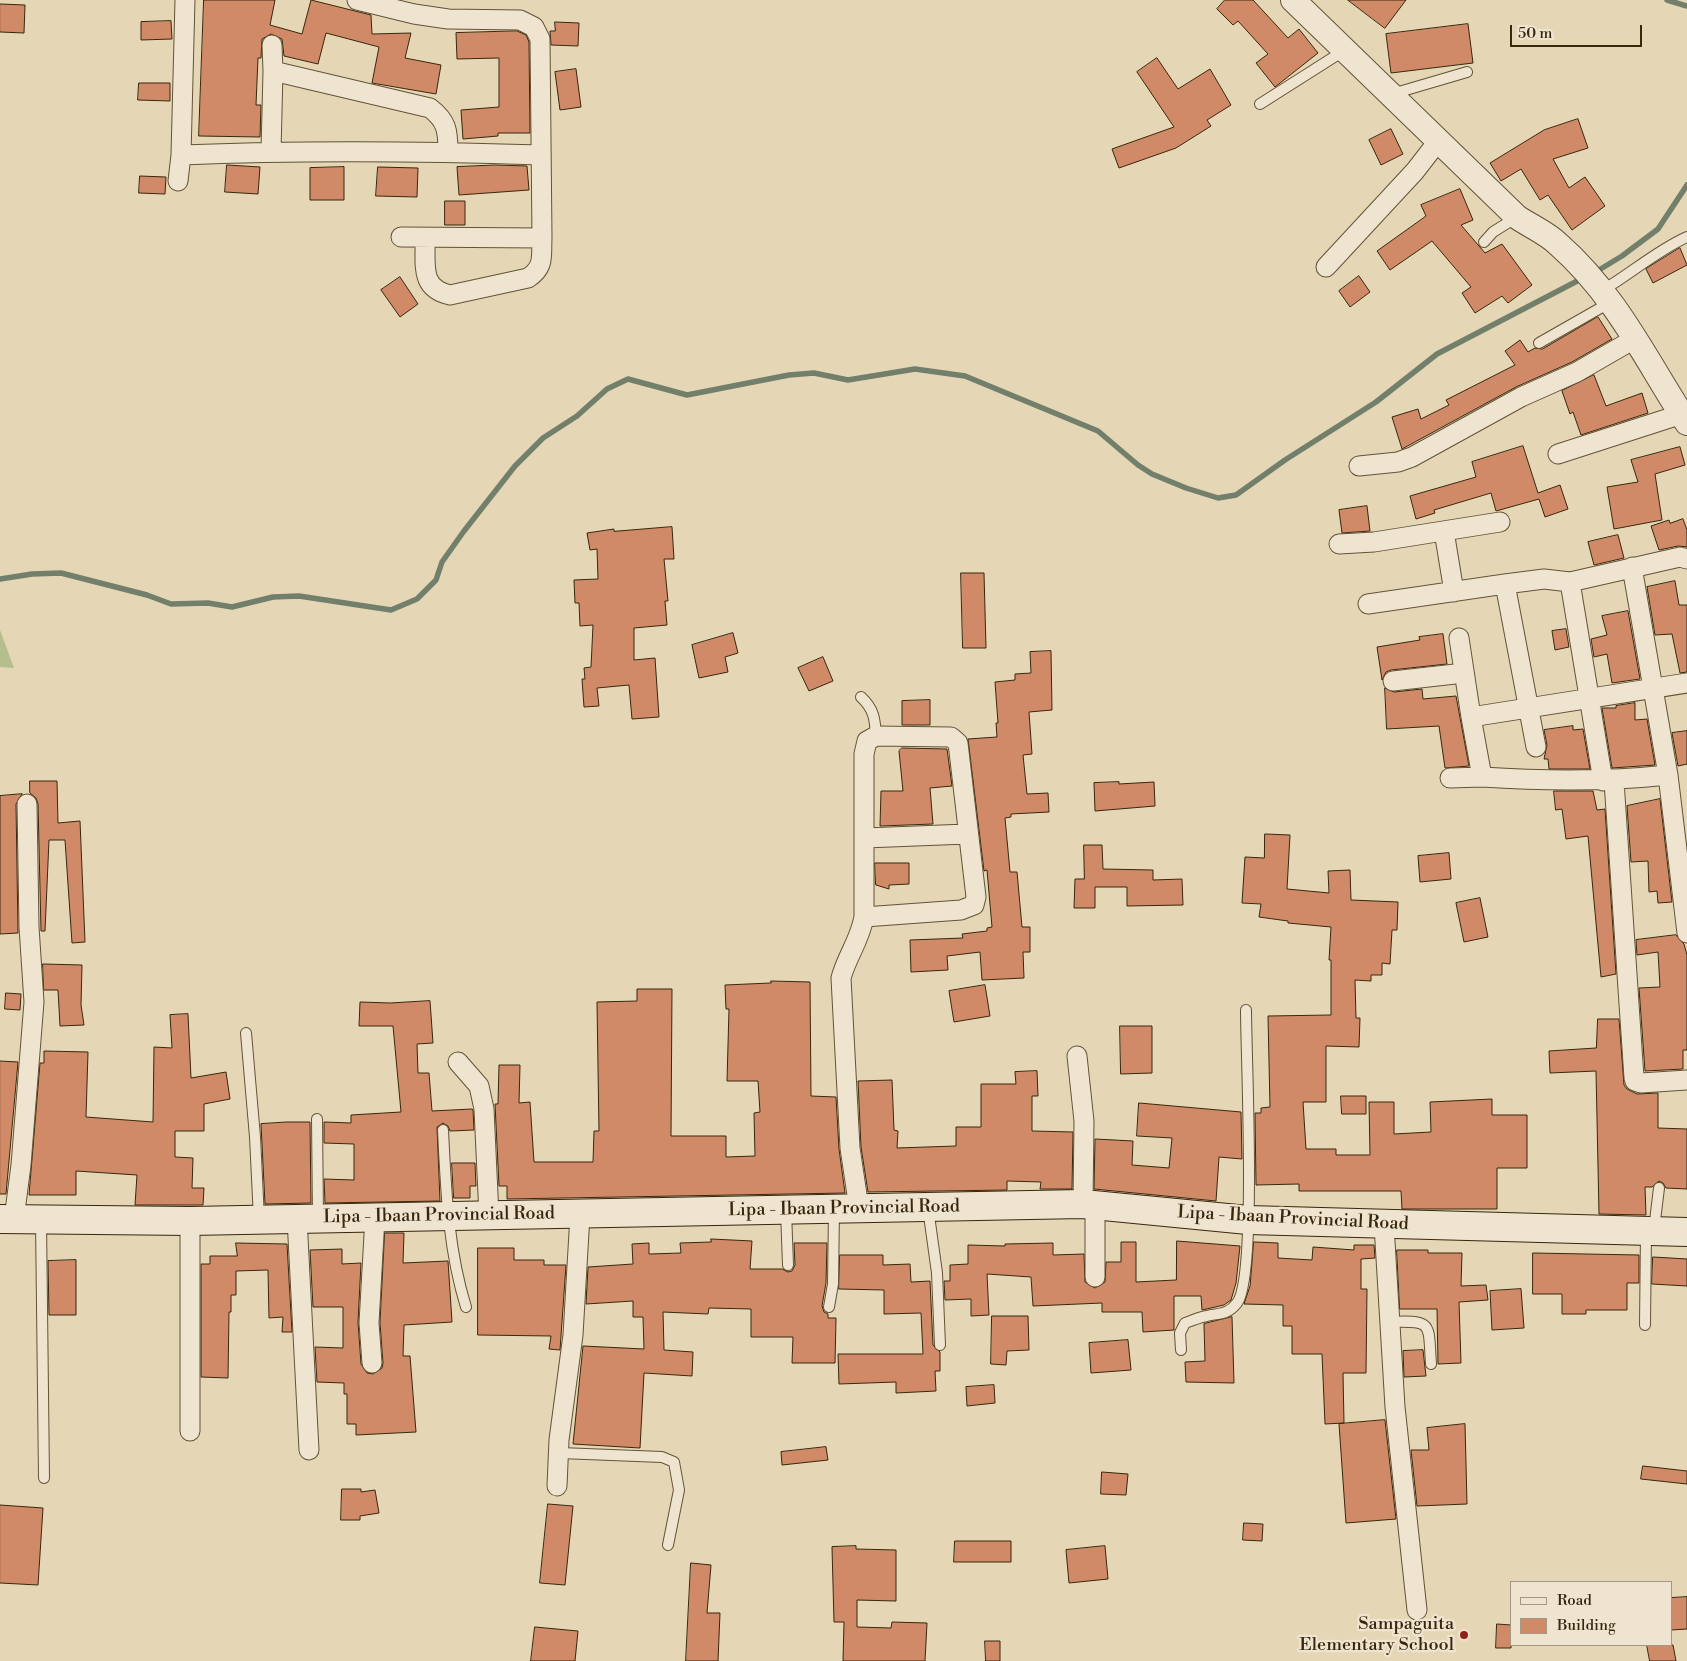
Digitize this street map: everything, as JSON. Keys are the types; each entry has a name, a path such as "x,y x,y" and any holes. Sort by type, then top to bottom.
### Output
{"main road":[{"name":"Lipa - Ibaan Provincial Road","path":"7,1219 190,1221 1089,1204 1248,1220 1687,1232"}],"street":[{"path":"178,181 181,155 185,0"},
{"path":"357,0 415,7 448,19 520,20 534,27 540,39 542,238 541,263 538,271 528,278 450,295 438,292 429,284 426,273 426,238"},
{"path":"1293,0 1517,217 1558,243 1598,285 1636,338 1684,418 1558,454"},
{"path":"271,152 272,45"},
{"path":"273,71 430,108 442,117 448,128 448,152"},
{"path":"1326,267 1414,171 1439,140"},
{"path":"181,155 271,152 448,152 541,155"},
{"path":"401,237 542,238"},
{"path":"1359,466 1398,462 1412,457 1521,397 1576,372 1636,338"},
{"path":"1339,544 1374,542 1500,522"},
{"path":"1444,531 1454,592"},
{"path":"1368,604 1544,579 1570,582 1632,567 1680,558 1687,559"},
{"path":"1632,567 1668,775 1680,800 1687,933"},
{"path":"1570,582 1589,697 1608,781 1634,1078 1635,1081 1641,1083 1687,1080"},
{"path":"1505,584 1527,708 1536,747"},
{"path":"1459,638 1482,777"},
{"path":"1393,681 1464,673"},
{"path":"1471,717 1687,682"},
{"path":"847,1209 850,1148 841,978 845,963 861,935 864,917 864,754 867,741 876,736 951,737 956,739 976,896 974,905 961,910 864,917"},
{"path":"1450,778 1482,777 1549,781 1608,781 1668,775"},
{"path":"7,1219 21,1165 34,1002 27,804"},
{"path":"864,838 967,834"},
{"path":"1078,1056 1095,1277"},
{"path":"458,1062 479,1086 484,1109 489,1216"},
{"path":"557,1486 573,1335 580,1215"},
{"path":"372,1364 369,1323 375,1217"},
{"path":"308,1218 310,1450"},
{"path":"190,1221 190,1431"},
{"path":"1384,1225 1395,1407 1417,1610"}],"lane":[{"path":"1260,104 1345,50"},
{"path":"1392,94 1467,72"},
{"path":"1484,242 1493,232 1517,217"},
{"path":"1539,343 1598,285 1625,277 1646,259 1687,237"},
{"path":"861,697 870,705 874,714 876,736"},
{"path":"1181,1350 1180,1333 1185,1323 1208,1315 1224,1314 1238,1303 1245,1280 1248,1220 1246,1010"},
{"path":"246,1033 255,1137 259,1219"},
{"path":"308,1218 317,1120"},
{"path":"443,1130 448,1216 454,1260 466,1307"},
{"path":"1645,1325 1650,1231 1659,1188"},
{"path":"928,1207 938,1273 940,1345"},
{"path":"829,1307 847,1209"},
{"path":"786,1210 788,1265"},
{"path":"41,1219 44,1478"},
{"path":"1389,1322 1416,1320 1423,1323 1428,1328 1431,1364"},
{"path":"560,1453 662,1457 674,1462 680,1490 668,1546"}],"green space":[{"path":"0,630 14,668 0,667"}],"building":[{"path":"204,0 275,0 270,25 302,34 311,0 371,15 372,34 411,33 405,58 441,65 436,94 372,83 379,47 326,33 318,64 284,56 282,39 271,34 262,39 261,58 258,58 256,105 261,105 260,137 199,136"},
{"path":"1225,0 1253,0 1288,38 1299,29 1318,53 1275,87 1256,63 1268,54 1238,21 1233,25 1217,9"},
{"path":"1348,0 1406,0 1385,28"},
{"path":"0,4 25,5 24,33 0,32"},
{"path":"171,21 172,39 141,40 141,22"},
{"path":"555,22 579,23 578,46 551,45 550,31 555,31"},
{"path":"1468,24 1473,63 1391,73 1386,34"},
{"path":"517,31 526,35 529,42 530,133 498,133 498,136 463,139 461,110 499,107 499,58 457,59 456,33"},
{"path":"1157,58 1178,89 1210,69 1231,105 1207,120 1211,126 1176,148 1119,168 1112,149 1174,127 1137,72"},
{"path":"576,69 581,107 560,110 555,72"},
{"path":"139,83 170,83 170,101 138,100"},
{"path":"1578,119 1588,148 1553,159 1569,188 1585,177 1605,206 1572,230 1548,195 1540,200 1521,169 1501,181 1490,163 1544,130"},
{"path":"1391,129 1403,154 1381,165 1369,140"},
{"path":"227,165 260,167 258,194 225,192"},
{"path":"527,166 529,190 459,195 457,167"},
{"path":"344,167 344,200 310,200 310,168"},
{"path":"378,167 418,168 417,197 376,196"},
{"path":"140,176 166,177 165,194 139,193"},
{"path":"1460,189 1473,220 1461,225 1485,253 1502,244 1532,285 1508,303 1502,296 1475,313 1462,293 1471,287 1432,241 1390,270 1377,251 1426,216 1421,205"},
{"path":"445,201 465,201 465,225 445,225"},
{"path":"1680,248 1687,265 1653,283 1646,269"},
{"path":"1359,276 1370,292 1350,307 1339,291"},
{"path":"400,277 418,304 400,317 381,290"},
{"path":"1598,317 1612,339 1572,362 1516,387 1402,449 1392,417 1418,409 1421,419 1449,405 1446,400 1515,365 1505,351 1520,340 1528,352 1535,348 1542,349"},
{"path":"1594,375 1606,406 1642,393 1648,413 1581,435 1573,412 1570,414 1562,391"},
{"path":"1523,446 1538,493 1560,485 1568,509 1545,517 1539,499 1496,511 1491,493 1434,510 1435,513 1416,519 1410,496 1476,477 1472,462"},
{"path":"1680,447 1685,465 1655,474 1662,520 1614,529 1607,487 1638,482 1631,460"},
{"path":"1367,506 1370,531 1342,533 1339,510"},
{"path":"1683,519 1687,530 1687,547 1678,546 1659,550 1651,526 1669,520 1670,523"},
{"path":"672,527 674,559 664,559 668,601 665,601 667,625 634,628 634,660 655,658 659,717 632,719 629,685 597,688 599,706 584,707 582,679 585,679 584,668 591,667 593,625 580,626 579,603 575,603 574,580 598,579 597,549 590,550 587,533 614,529 614,531"},
{"path":"1618,535 1624,558 1594,565 1588,542"},
{"path":"961,573 984,573 986,648 963,648"},
{"path":"1675,581 1679,605 1687,605 1687,672 1680,673 1672,634 1655,635 1647,587"},
{"path":"1628,611 1640,679 1612,683 1607,654 1594,657 1591,639 1607,635 1602,616"},
{"path":"1566,629 1569,647 1555,650 1552,631"},
{"path":"733,633 738,653 725,657 728,672 699,678 692,645"},
{"path":"1443,634 1447,664 1391,670 1386,672 1382,680 1377,647 1420,640 1419,637"},
{"path":"1051,651 1052,710 1029,712 1032,754 1023,755 1027,794 1048,793 1049,812 1011,814 1011,817 1005,818 1010,872 1017,872 1022,927 1030,927 1030,952 1023,952 1024,978 982,980 980,952 947,956 948,970 911,972 910,940 963,938 962,934 987,931 987,928 992,927 987,870 984,871 968,739 997,737 996,723 998,723 995,682 1015,680 1015,674 1031,673 1030,652"},
{"path":"823,657 833,681 809,691 798,668"},
{"path":"1385,688 1394,692 1422,689 1423,699 1456,696 1469,766 1445,768 1439,726 1387,729"},
{"path":"930,700 930,725 902,725 902,701"},
{"path":"1635,703 1635,720 1647,719 1655,765 1612,768 1602,708 1616,708 1616,706"},
{"path":"1573,726 1573,730 1583,729 1590,769 1549,769 1548,759 1544,759 1547,745 1544,730"},
{"path":"1687,731 1687,764 1678,766 1672,733"},
{"path":"902,748 947,749 952,786 930,788 933,824 880,826 881,791 903,791 899,751"},
{"path":"30,781 57,781 58,823 80,821 85,942 72,943 65,840 49,840 45,931 41,931 38,804 36,798 30,793"},
{"path":"1119,782 1119,784 1154,782 1155,806 1095,811 1094,783"},
{"path":"1554,791 1593,791 1597,810 1605,809 1616,974 1601,977 1588,836 1566,839 1562,809 1556,810"},
{"path":"22,794 16,804 18,933 0,934 0,796"},
{"path":"1660,799 1672,902 1658,903 1657,891 1649,892 1648,861 1631,862 1627,806"},
{"path":"1265,834 1290,835 1287,889 1329,893 1328,871 1350,870 1351,900 1398,902 1397,930 1392,930 1390,964 1382,963 1382,975 1371,975 1371,981 1355,980 1356,1018 1360,1018 1359,1047 1326,1046 1326,1102 1303,1102 1306,1149 1336,1149 1336,1155 1370,1155 1369,1102 1394,1102 1394,1134 1431,1132 1430,1102 1492,1099 1492,1115 1527,1115 1527,1168 1497,1168 1497,1209 1402,1209 1401,1191 1299,1191 1299,1184 1256,1185 1255,1113 1261,1113 1261,1108 1270,1107 1268,1016 1331,1015 1331,960 1329,960 1331,927 1288,923 1288,921 1259,917 1261,904 1242,903 1245,857 1264,858"},
{"path":"1084,845 1102,845 1103,869 1153,870 1153,880 1182,879 1183,905 1127,906 1127,887 1095,887 1095,908 1074,908 1075,879 1084,879"},
{"path":"1449,853 1451,879 1420,882 1418,856"},
{"path":"875,863 909,863 909,884 889,885 889,889 876,885"},
{"path":"1480,898 1488,937 1464,942 1456,903"},
{"path":"1676,935 1684,944 1687,955 1687,1050 1683,1050 1683,1069 1645,1071 1639,988 1660,987 1658,952 1637,955 1636,940"},
{"path":"43,964 82,965 81,1005 84,1025 60,1026 58,990 44,990"},
{"path":"771,981 810,982 811,1096 836,1097 839,1149 845,1193 507,1199 507,1186 499,1186 495,1104 498,1104 499,1065 520,1065 519,1103 530,1102 534,1162 593,1162 594,1131 599,1131 597,1002 637,1001 637,989 672,989 671,1136 726,1136 726,1157 755,1156 754,1113 760,1112 758,1081 727,1081 729,1009 726,1009 725,985 771,983"},
{"path":"985,985 990,1016 954,1022 949,991"},
{"path":"6,993 21,994 20,1010 5,1009"},
{"path":"430,1001 433,1043 417,1044 418,1073 429,1073 432,1111 472,1109 474,1130 450,1131 448,1126 443,1123 437,1127 440,1201 325,1203 324,1179 354,1180 354,1144 324,1143 324,1122 351,1123 351,1115 401,1112 393,1026 359,1026 360,1002"},
{"path":"188,1014 191,1078 226,1072 230,1099 204,1104 204,1131 175,1131 175,1157 193,1158 192,1188 204,1188 203,1205 135,1205 137,1175 76,1171 76,1195 29,1195 40,1063 44,1063 44,1051 88,1052 86,1117 153,1122 154,1047 172,1048 170,1015"},
{"path":"1598,1019 1619,1019 1624,1085 1627,1089 1637,1094 1658,1093 1658,1128 1687,1129 1687,1189 1666,1188 1659,1181 1652,1187 1645,1187 1646,1215 1599,1214 1596,1071 1550,1073 1549,1051 1596,1048"},
{"path":"1120,1026 1152,1026 1152,1073 1121,1074"},
{"path":"0,1061 18,1062 6,1194 0,1194"},
{"path":"1037,1071 1038,1096 1032,1096 1032,1131 1073,1132 1072,1189 1040,1189 1041,1182 1007,1181 1007,1190 868,1192 861,1147 858,1081 892,1080 894,1130 898,1131 897,1148 956,1146 956,1127 981,1127 981,1084 1016,1084 1015,1072"},
{"path":"1341,1096 1366,1096 1366,1114 1342,1114"},
{"path":"1139,1103 1241,1112 1242,1159 1219,1157 1216,1201 1094,1189 1095,1139 1133,1141 1132,1165 1169,1168 1172,1138 1137,1136"},
{"path":"310,1122 311,1203 265,1204 261,1124"},
{"path":"452,1163 475,1163 476,1186 470,1186 470,1198 454,1198"},
{"path":"385,1233 404,1233 403,1263 448,1261 452,1322 404,1325 403,1356 410,1356 416,1432 356,1435 356,1424 347,1424 347,1394 344,1394 344,1383 317,1382 315,1347 343,1348 343,1307 313,1307 310,1250 342,1249 342,1264 361,1263 358,1322 361,1364 367,1373 373,1374 382,1368 383,1363 380,1323"},
{"path":"711,1239 752,1241 750,1269 782,1269 788,1272 792,1271 795,1265 794,1243 827,1243 826,1283 822,1306 824,1312 828,1314 828,1318 836,1318 835,1363 792,1363 793,1337 751,1337 751,1309 709,1308 708,1314 663,1312 664,1350 693,1352 692,1376 644,1373 640,1448 573,1444 583,1346 644,1349 643,1317 633,1317 633,1301 586,1304 588,1267 633,1264 632,1244 649,1243 649,1254 681,1253 680,1243 711,1242"},
{"path":"1177,1241 1240,1246 1236,1283 1231,1300 1224,1305 1202,1310 1201,1296 1174,1296 1174,1330 1143,1332 1142,1312 1102,1312 1102,1303 1033,1306 1031,1277 987,1274 989,1315 971,1316 971,1299 945,1300 944,1281 950,1281 950,1265 968,1264 968,1245 1005,1246 1005,1244 1053,1243 1053,1255 1084,1254 1085,1282 1095,1288 1105,1282 1106,1262 1121,1262 1121,1242 1136,1242 1136,1282 1176,1280"},
{"path":"1254,1242 1278,1243 1278,1258 1312,1260 1313,1247 1354,1250 1354,1245 1374,1245 1375,1258 1361,1259 1361,1289 1367,1289 1366,1373 1343,1373 1344,1423 1325,1424 1322,1354 1292,1354 1292,1326 1283,1326 1283,1305 1244,1304 1250,1286"},
{"path":"236,1243 287,1244 292,1332 282,1332 283,1317 269,1318 268,1270 236,1271 236,1295 231,1295 231,1312 229,1312 228,1378 201,1377 201,1264 210,1264 210,1256 237,1256"},
{"path":"478,1248 514,1248 514,1260 544,1260 544,1265 566,1265 560,1350 549,1349 551,1336 478,1335"},
{"path":"1397,1250 1428,1250 1428,1253 1462,1253 1461,1286 1486,1285 1488,1300 1459,1302 1461,1363 1438,1364 1437,1309 1400,1309"},
{"path":"1533,1253 1639,1255 1639,1283 1627,1283 1627,1310 1586,1310 1586,1314 1562,1314 1562,1294 1533,1294"},
{"path":"840,1255 883,1255 883,1265 910,1264 911,1282 930,1281 933,1345 940,1352 940,1371 935,1371 936,1391 896,1393 896,1382 839,1384 838,1354 923,1354 921,1313 884,1314 884,1290 839,1289"},
{"path":"1653,1257 1687,1259 1687,1286 1652,1284"},
{"path":"76,1260 76,1315 49,1315 48,1261"},
{"path":"1521,1289 1524,1328 1492,1330 1490,1291"},
{"path":"992,1316 1028,1316 1029,1350 1007,1351 1006,1365 991,1364"},
{"path":"1232,1317 1234,1383 1186,1382 1185,1362 1205,1361 1204,1324"},
{"path":"1128,1340 1131,1370 1091,1373 1089,1343"},
{"path":"1423,1350 1426,1376 1404,1377 1403,1351"},
{"path":"994,1385 995,1403 967,1406 966,1387"},
{"path":"1385,1420 1396,1519 1346,1523 1339,1424"},
{"path":"1465,1424 1467,1504 1417,1506 1411,1450 1429,1450 1427,1428"},
{"path":"826,1447 828,1460 782,1465 781,1452"},
{"path":"1643,1466 1687,1471 1687,1484 1641,1479"},
{"path":"1102,1472 1128,1474 1126,1495 1101,1494"},
{"path":"342,1489 361,1489 361,1492 375,1490 379,1513 360,1516 360,1520 341,1520"},
{"path":"548,1504 573,1506 565,1585 540,1583"},
{"path":"0,1505 43,1508 38,1585 0,1583"},
{"path":"1244,1523 1263,1524 1262,1541 1243,1540"},
{"path":"955,1541 1011,1541 1011,1562 954,1562"},
{"path":"856,1546 856,1549 896,1550 896,1601 857,1600 857,1627 891,1628 892,1622 927,1623 925,1661 843,1661 844,1622 834,1622 832,1547"},
{"path":"1105,1546 1108,1579 1069,1583 1066,1550"},
{"path":"691,1563 711,1565 707,1613 720,1613 718,1661 686,1661"},
{"path":"1687,1597 1687,1629 1672,1630 1672,1598"},
{"path":"1497,1624 1510,1625 1511,1648 1496,1648"},
{"path":"535,1627 578,1631 575,1661 531,1661"},
{"path":"985,1641 1000,1641 1000,1661 986,1661"},
{"path":"1673,1645 1676,1661 1650,1661 1647,1646"}],"waterway":[{"path":"1667,0 1687,6"},
{"path":"1594,273 1622,256 1658,229 1687,185"},
{"path":"0,579 32,574 61,573 147,595 171,604 208,603 232,607 273,597 299,596 391,610 417,599 436,580 442,562 464,531 515,466 543,438 577,416 607,389 628,379 687,395 789,375 814,373 848,380 915,369 965,376 1098,431 1138,465 1152,474 1186,488 1218,498 1236,495 1285,460 1376,402 1437,354 1583,278"}],"place":[{"name":"Sampaguita Elementary School","path":"1464,1635"}]}
